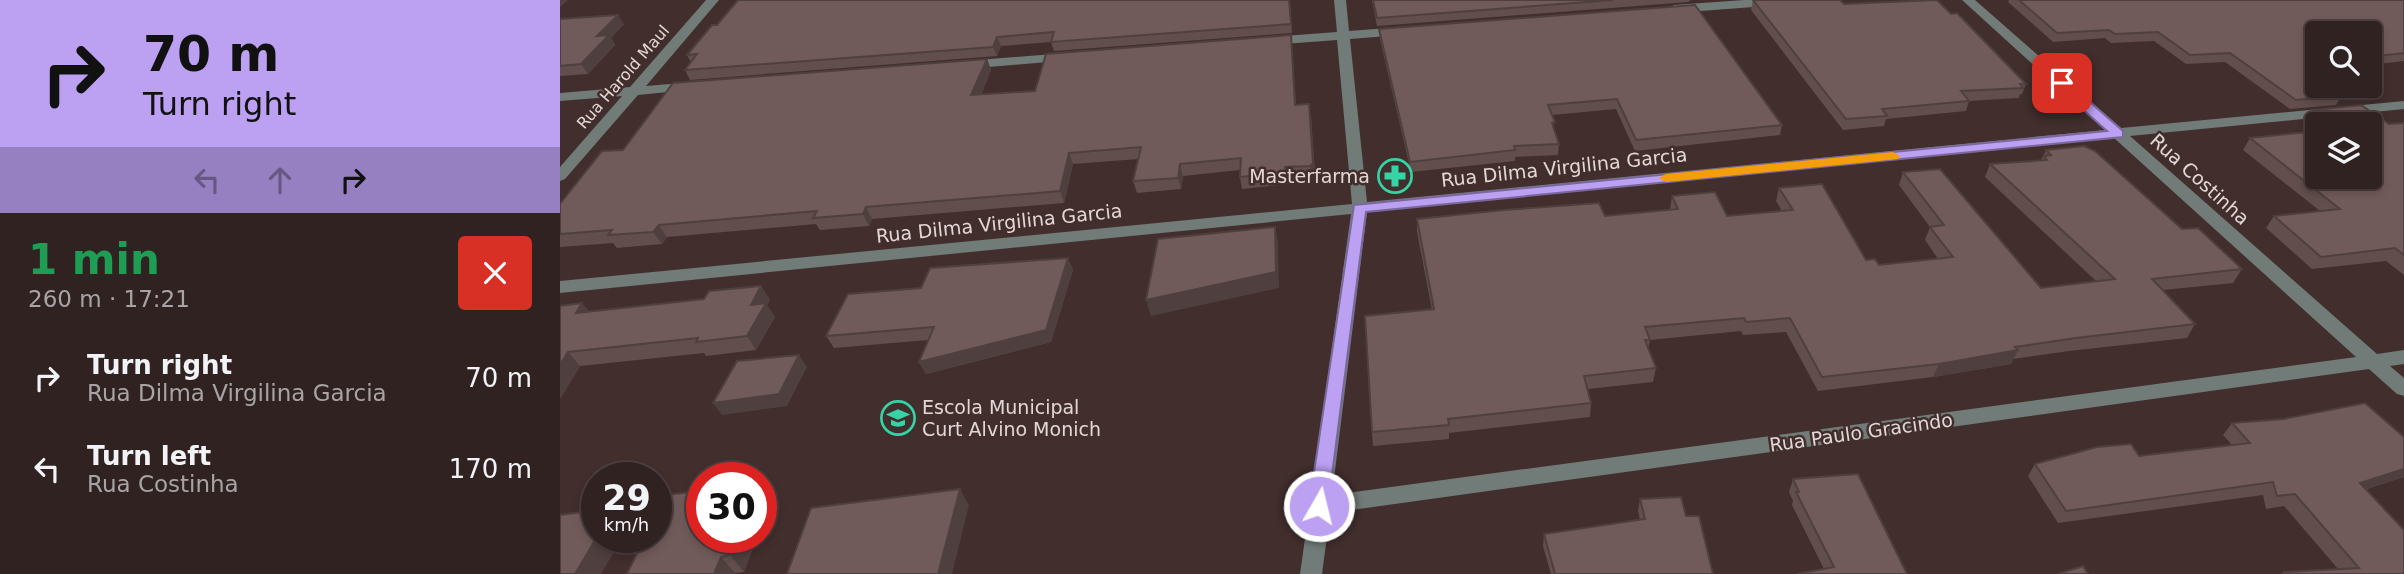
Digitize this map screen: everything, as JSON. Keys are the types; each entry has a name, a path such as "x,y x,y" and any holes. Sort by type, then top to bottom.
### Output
{"street":[{"name":"Rua Harold Maul","path":"560,176 713,0"},
{"path":"1311,574 1360,208 1340,0"},
{"path":"1656,11 1792,0"},
{"name":"Rua Costinha","path":"1968,0 2404,389"},
{"path":"1260,42 1412,30"},
{"path":"954,66 1079,56"},
{"path":"560,97 704,85"},
{"name":"Rua Dilma Virgilina Garcia","path":"560,288 2404,105"},
{"name":"Rua Paulo Gracindo","path":"1319,506 2404,357"}],"building":[{"path":"738,0 1289,0 1291,24 1051,42 1054,32 997,37 993,47 685,70 697,54 687,55"},
{"path":"1373,0 1613,0 1377,18"},
{"path":"1753,0 1840,0 1844,4 1937,0 1951,14 1957,13 2026,84 2020,84 2023,88 1961,91 1969,101 1882,109 1887,116 1846,119"},
{"path":"2019,0 2404,0 2404,53 2382,56 2382,21 2305,21 2305,98 2318,98 2296,100 2230,53 2190,55 2158,32 2115,34 2109,30 2057,33"},
{"path":"1695,5 1782,125 1636,140 1617,99 1548,105 1555,122 1552,123 1559,144 1514,146 1515,150 1410,162 1379,29"},
{"path":"618,15 597,36 609,35 581,64 560,66 560,19"},
{"path":"1291,35 1295,105 1309,104 1313,163 1310,166 1285,167 1286,172 1240,177 1241,158 1180,164 1178,178 1133,181 1141,147 1069,153 1060,191 866,207 863,214 813,218 817,211 659,225 653,232 608,235 612,230 560,234 560,204 602,151 623,150 673,83 987,59 971,95 1035,91 1046,54"},
{"path":"2361,105 2371,112 2317,112 2314,110"},
{"path":"2382,119 2389,124 2404,123 2404,255 2395,248 2321,257 2274,216 2340,209 2315,189 2382,189"},
{"path":"2305,132 2305,181 2250,138"},
{"path":"2084,146 2095,151 2182,229 2198,228 2242,269 2152,279 2195,324 2015,347 2018,350 1939,364 1822,377 1790,318 1746,322 1744,318 1645,327 1650,340 1645,340 1656,368 1584,376 1591,403 1448,419 1449,425 1372,432 1365,316 1434,309 1417,219 1599,203 1605,216 1678,209 1672,196 1715,192 1727,216 1793,210 1779,188 1822,184 1866,260 1875,259 1879,265 1953,257 1930,227 1944,225 1903,172 1940,169 2041,288 2115,279 1990,164 2047,160 2044,156 2051,155 2046,150"},
{"path":"1275,227 1276,272 1146,300 1158,239"},
{"path":"1068,258 1046,330 919,362 934,327 826,336 848,294 921,288 930,268"},
{"path":"761,286 751,305 766,303 747,336 696,342 698,338 568,352 560,365 560,306 582,303 576,313 704,299 709,291"},
{"path":"799,355 779,394 713,403 737,361"},
{"path":"2365,403 2404,437 2404,469 2360,483 2404,530 2404,574 2285,574 2284,572 2359,568 2295,494 2277,496 2273,482 2066,511 2035,464 2097,447 2131,444 2139,456 2250,443 2232,423 2284,419"},
{"path":"1858,474 1907,574 1797,574 1834,567 1796,492 1799,492 1793,479"},
{"path":"960,489 938,574 787,574 811,508"},
{"path":"686,493 686,553 731,553 730,555 721,557 714,574 627,574 637,553 672,553 672,494"},
{"path":"1681,497 1686,516 1699,516 1713,574 1555,574 1544,534 1645,519 1640,499"},
{"path":"581,512 581,553 587,553 575,574 560,574 560,515"},
{"path":"2083,566 2088,574 2058,574"}],"slow traffic":[{"path":"1666,178 1893,156"}],"place":[{"name":"Masterfarma","path":"1395,176"},
{"name":"Escola Municipal Curt Alvino Monich","path":"898,418"}],"route":[{"path":"1319,506 1360,208 2118,134 2062,83"}]}
